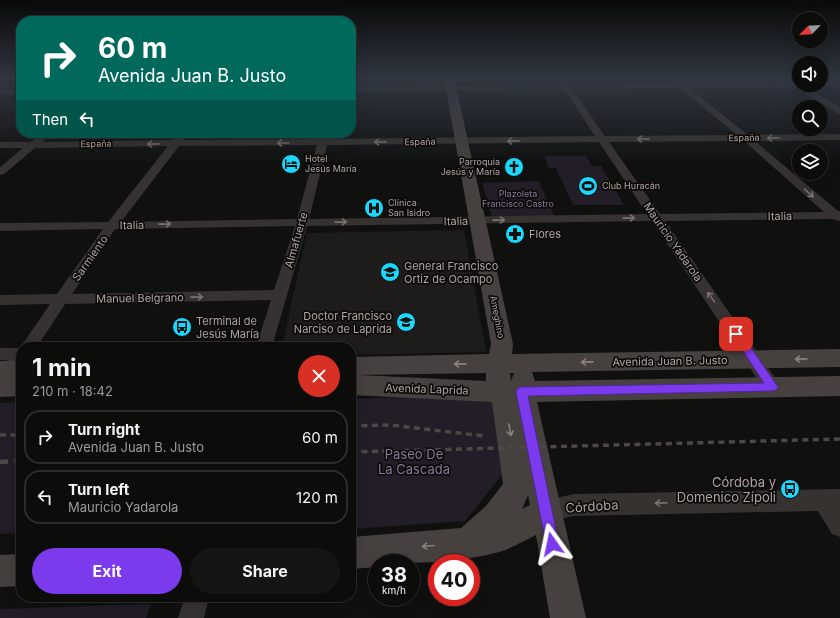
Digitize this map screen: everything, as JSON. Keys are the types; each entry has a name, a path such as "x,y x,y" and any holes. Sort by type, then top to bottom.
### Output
{"street":[{"name":"Ameghino","path":"455,107 505,357 497,378 512,392"},
{"name":"Mauricio Yadarola","path":"580,107 772,387"},
{"path":"708,107 838,217"},
{"name":"España","path":"0,145 176,143 324,138 461,141 840,137"},
{"path":"0,172 41,138"},
{"name":"Sarmiento","path":"31,342 112,225 180,138"},
{"name":"Almafuerte","path":"266,342 302,223 324,138"},
{"name":"Italia","path":"0,227 477,220 838,217"},
{"name":"Manuel Belgrano","path":"0,300 280,295"},
{"name":"Avenida Juan B. Justo","path":"505,357 754,360 840,358"},
{"name":"Avenida Laprida","path":"356,366 505,357"},
{"name":"Avenida Laprida","path":"356,386 512,392"},
{"path":"512,392 840,386"},
{"path":"512,392 545,514 568,618"},
{"path":"467,543 495,518 516,493 518,484 512,392"},
{"path":"832,500 840,526"},
{"name":"Córdoba","path":"356,553 467,543 500,536 545,514 560,508 574,505 832,500"},
{"path":"0,570 16,570"},
{"path":"191,618 196,602"}],"shaded area":[{"path":"464,230 486,352 356,355 356,342 283,342 307,233"}],"green space":[{"name":"Club Huracán","path":"544,156 586,156 592,166 601,166 624,205 573,205 556,168 549,168"},
{"name":"Plazoleta Francisco Castro","path":"539,181 554,216 492,217 482,183"},
{"name":"Paseo De La Cascada","path":"496,394 503,443 502,475 465,521 356,529 356,399"},
{"path":"16,402 16,533 0,534 0,403"},
{"path":"151,604 146,618 0,618 0,609"}],"railway":[{"path":"356,426 391,425 484,436"},
{"path":"0,435 16,435"},
{"path":"356,452 840,439"},
{"path":"0,462 16,461"}],"place":[{"name":"Hotel Jesús María","path":"291,164"},
{"name":"Parroquia Jesús y María","path":"514,167"},
{"name":"Club Huracán","path":"588,186"},
{"name":"Clínica San Isidro","path":"374,208"},
{"name":"Flores","path":"515,234"},
{"name":"General Francisco Ortiz de Ocampo","path":"390,272"},
{"name":"Doctor Francisco Narciso de Laprida","path":"406,322"},
{"name":"Terminal de Jesús María","path":"182,327"},
{"name":"Córdoba y Domenico Zípoli","path":"790,489"}],"route":[{"path":"552,544 522,392 772,387 736,334"}]}
